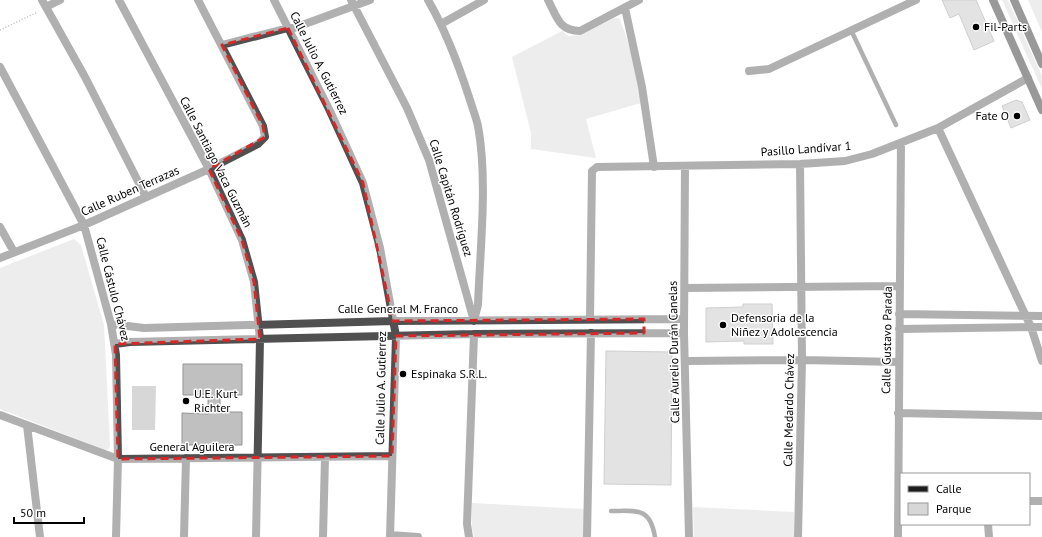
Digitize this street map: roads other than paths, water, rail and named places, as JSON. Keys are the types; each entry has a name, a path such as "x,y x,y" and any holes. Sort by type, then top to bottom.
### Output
{"main road":[{"path":"993,0 1042,110"},
{"path":"1014,0 1042,64"}],"street":[{"path":"60,0 44,4 85,77 146,197"},
{"name":"Calle Santiago Vaca Guzmán","path":"119,0 209,169 242,240 254,282 260,340 256,537"},
{"path":"198,0 222,45 288,28 294,28 352,4 370,0"},
{"name":"Calle Julio A. Gutierrez","path":"274,0 329,109 363,183 380,248 396,336 390,536"},
{"path":"428,0 456,56 478,126 482,166 482,200 478,305 474,321"},
{"path":"441,24 484,0"},
{"path":"548,0 561,25 570,31 580,31 639,0"},
{"path":"749,72 769,69 916,0"},
{"name":"Calle Capitán Rodríguez","path":"352,4 407,108 427,153 474,321"},
{"path":"625,8 642,87 654,167"},
{"name":"Calle Ruben Terrazas","path":"0,258 84,225 209,169 258,144 265,137 263,126 222,45"},
{"name":"Calle Cástulo Chávez","path":"0,67 84,225 111,324 115,344 118,459 116,537"},
{"name":"Pasillo Landívar 1","path":"590,319 592,171 597,167 800,164 845,161 901,144 938,128 1028,78"},
{"path":"938,128 1031,327 1042,361"},
{"name":"Calle Gustavo Parada","path":"898,537 901,144"},
{"name":"Calle Medardo Chávez","path":"798,537 802,360 800,164"},
{"name":"Calle Aurelio Durán Canelas","path":"685,166 684,333 686,361 689,537"},
{"path":"0,227 14,252"},
{"path":"685,288 900,286"},
{"path":"899,314 1042,316"},
{"path":"644,319 644,333"},
{"name":"Calle General M. Franco","path":"111,324 144,328 258,323 684,319"},
{"path":"899,329 1042,327"},
{"path":"587,537 591,333"},
{"path":"115,344 130,342 474,334 684,333"},
{"path":"469,537 467,524 474,334"},
{"path":"686,361 802,360 899,362"},
{"path":"898,413 1042,416"},
{"name":"General Aguilera","path":"0,415 118,459 258,459 392,456"},
{"path":"27,425 40,537"},
{"path":"184,537 186,458"},
{"path":"323,537 325,458"},
{"path":"1030,501 1042,501"},
{"path":"988,525 990,537"},
{"path":"390,536 418,537"}],"lane":[{"path":"852,30 896,125"},
{"path":"610,511 643,512 647,515 653,525 655,537"}],"place":[{"name":"Fil-Parts","path":"976,27"},
{"name":"Fate O","path":"1017,116"},
{"name":"Defensoria de la Niñez y Adolescencia","path":"723,325"},
{"name":"Espinaka S.R.L.","path":"403,374"},
{"name":"U.E. Kurt Richter","path":"186,401"}]}
